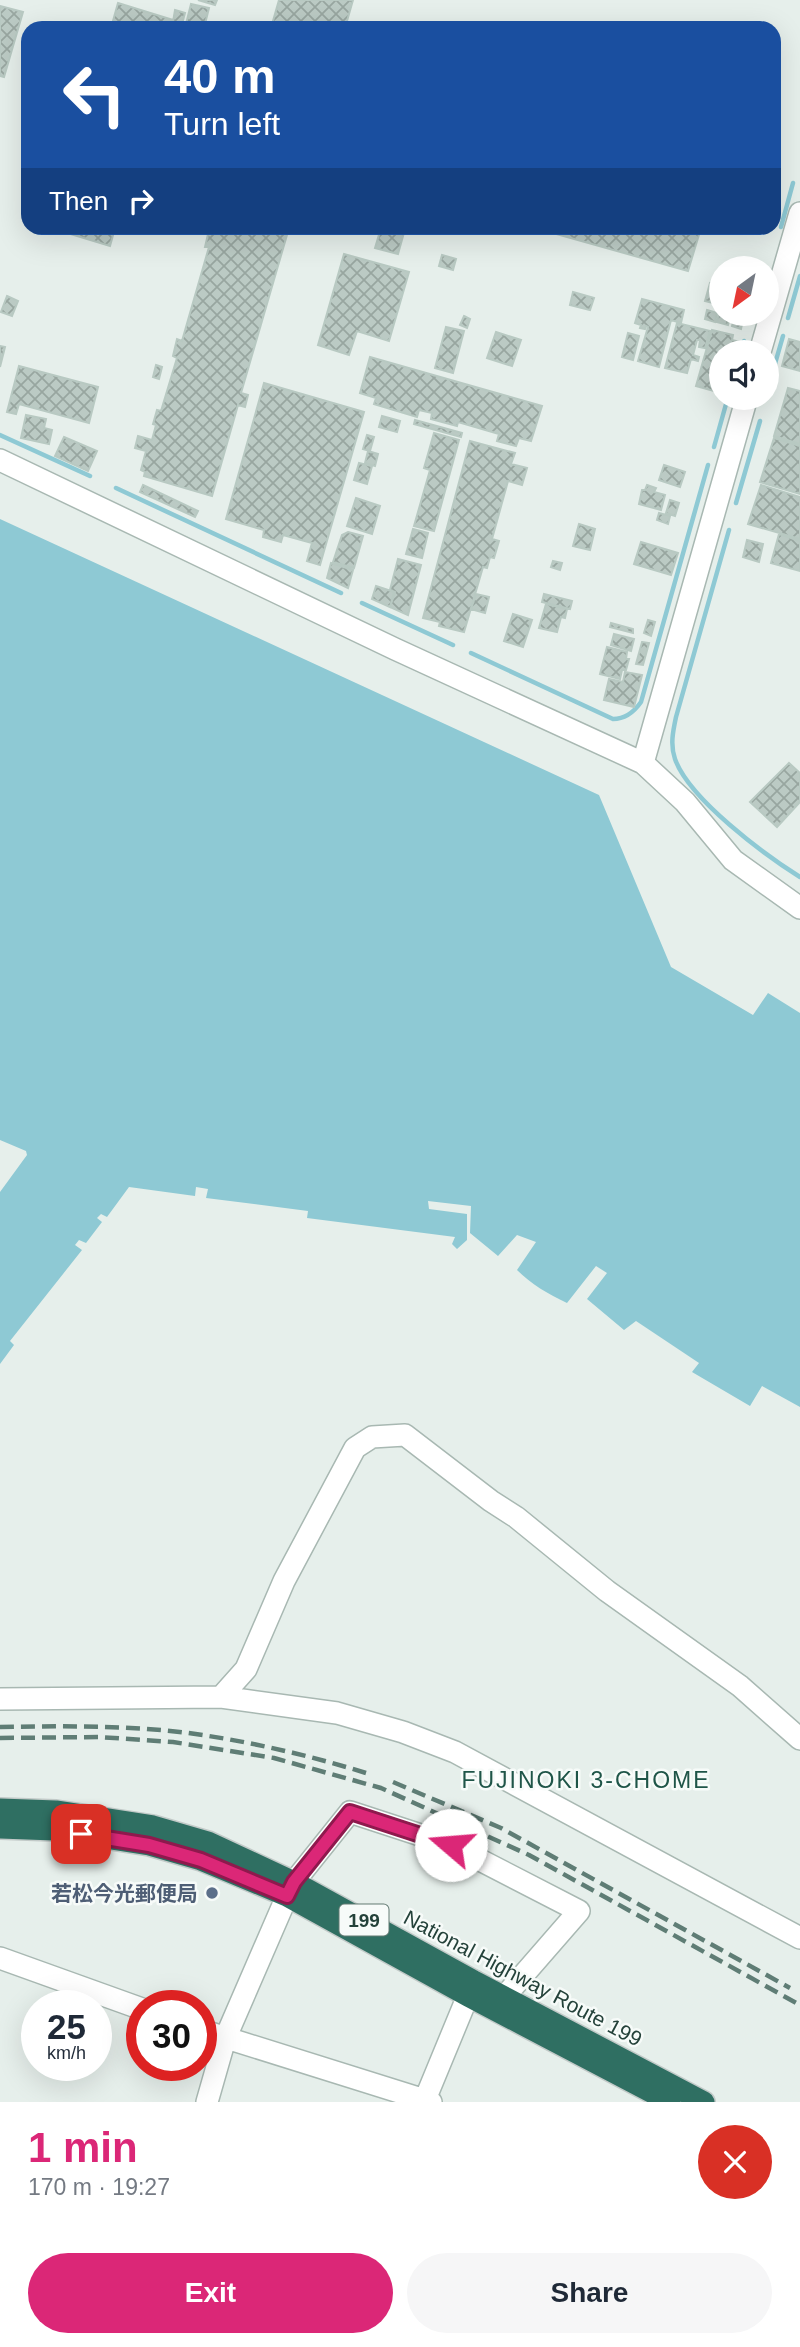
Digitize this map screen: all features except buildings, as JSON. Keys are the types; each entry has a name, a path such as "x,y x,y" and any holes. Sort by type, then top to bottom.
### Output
{"highway":[{"name":"National Highway Route 199","path":"0,1809 56,1811 153,1826 208,1842 670,2102"},
{"name":"National Highway Route 199","path":"0,1828 54,1830 149,1845 290,1889"},
{"name":"National Highway Route 199","path":"471,1988 505,1996 704,2102"}],"street":[{"path":"763,340 800,213"},
{"path":"643,763 743,410"},
{"path":"0,460 395,649 643,763 685,802 733,860 800,908"},
{"path":"221,1697 246,1669 284,1581 355,1448 373,1437 405,1435 516,1517 607,1591 740,1686 800,1738"},
{"path":"0,1699 221,1697 337,1713 403,1732 455,1752 800,1938"},
{"path":"207,2102 225,2039 290,1889 350,1812 451,1845 579,1911 505,1996"},
{"path":"0,1958 126,2003"},
{"path":"217,2036 427,2101 471,1988"}],"water":[{"path":"0,519 599,795 671,967 753,1015 768,993 800,1013 800,1407 762,1386 750,1406 692,1372 699,1363 636,1321 624,1330 587,1299 607,1273 596,1266 567,1303 547,1292 517,1270 536,1242 517,1235 498,1256 470,1233 471,1206 428,1201 429,1209 467,1214 467,1240 457,1249 452,1244 455,1237 307,1218 308,1211 206,1198 208,1189 196,1187 195,1196 129,1187 107,1217 101,1214 97,1218 102,1222 86,1243 79,1240 75,1245 82,1250 10,1341 14,1345 0,1364 0,1192 27,1155 26,1151 0,1140"}],"waterway":[{"path":"781,227 793,183"},
{"path":"788,318 800,276"},
{"path":"779,350 783,336"},
{"path":"714,447 724,410"},
{"path":"736,503 760,421"},
{"path":"0,435 90,476"},
{"path":"471,653 613,719 622,718 632,712 641,702 708,465"},
{"path":"116,488 341,593"},
{"path":"729,530 676,717 672,738 673,754 683,775 711,808 749,841 800,877"},
{"path":"362,603 453,645"}],"railway":[{"path":"0,1727 70,1726 165,1730 278,1749 366,1773"},
{"path":"0,1738 99,1737 173,1742 274,1758 381,1788 529,1855 800,2005"},
{"path":"393,1782 501,1828 790,1988"}],"place":[{"name":"若松今光郵便局","path":"212,1893"}],"district":[{"name":"FUJINOKI 3-CHOME","path":"586,1780"}],"route":[{"path":"81,1834 149,1845 201,1860 287,1896 294,1882 350,1812 451,1845"}]}
